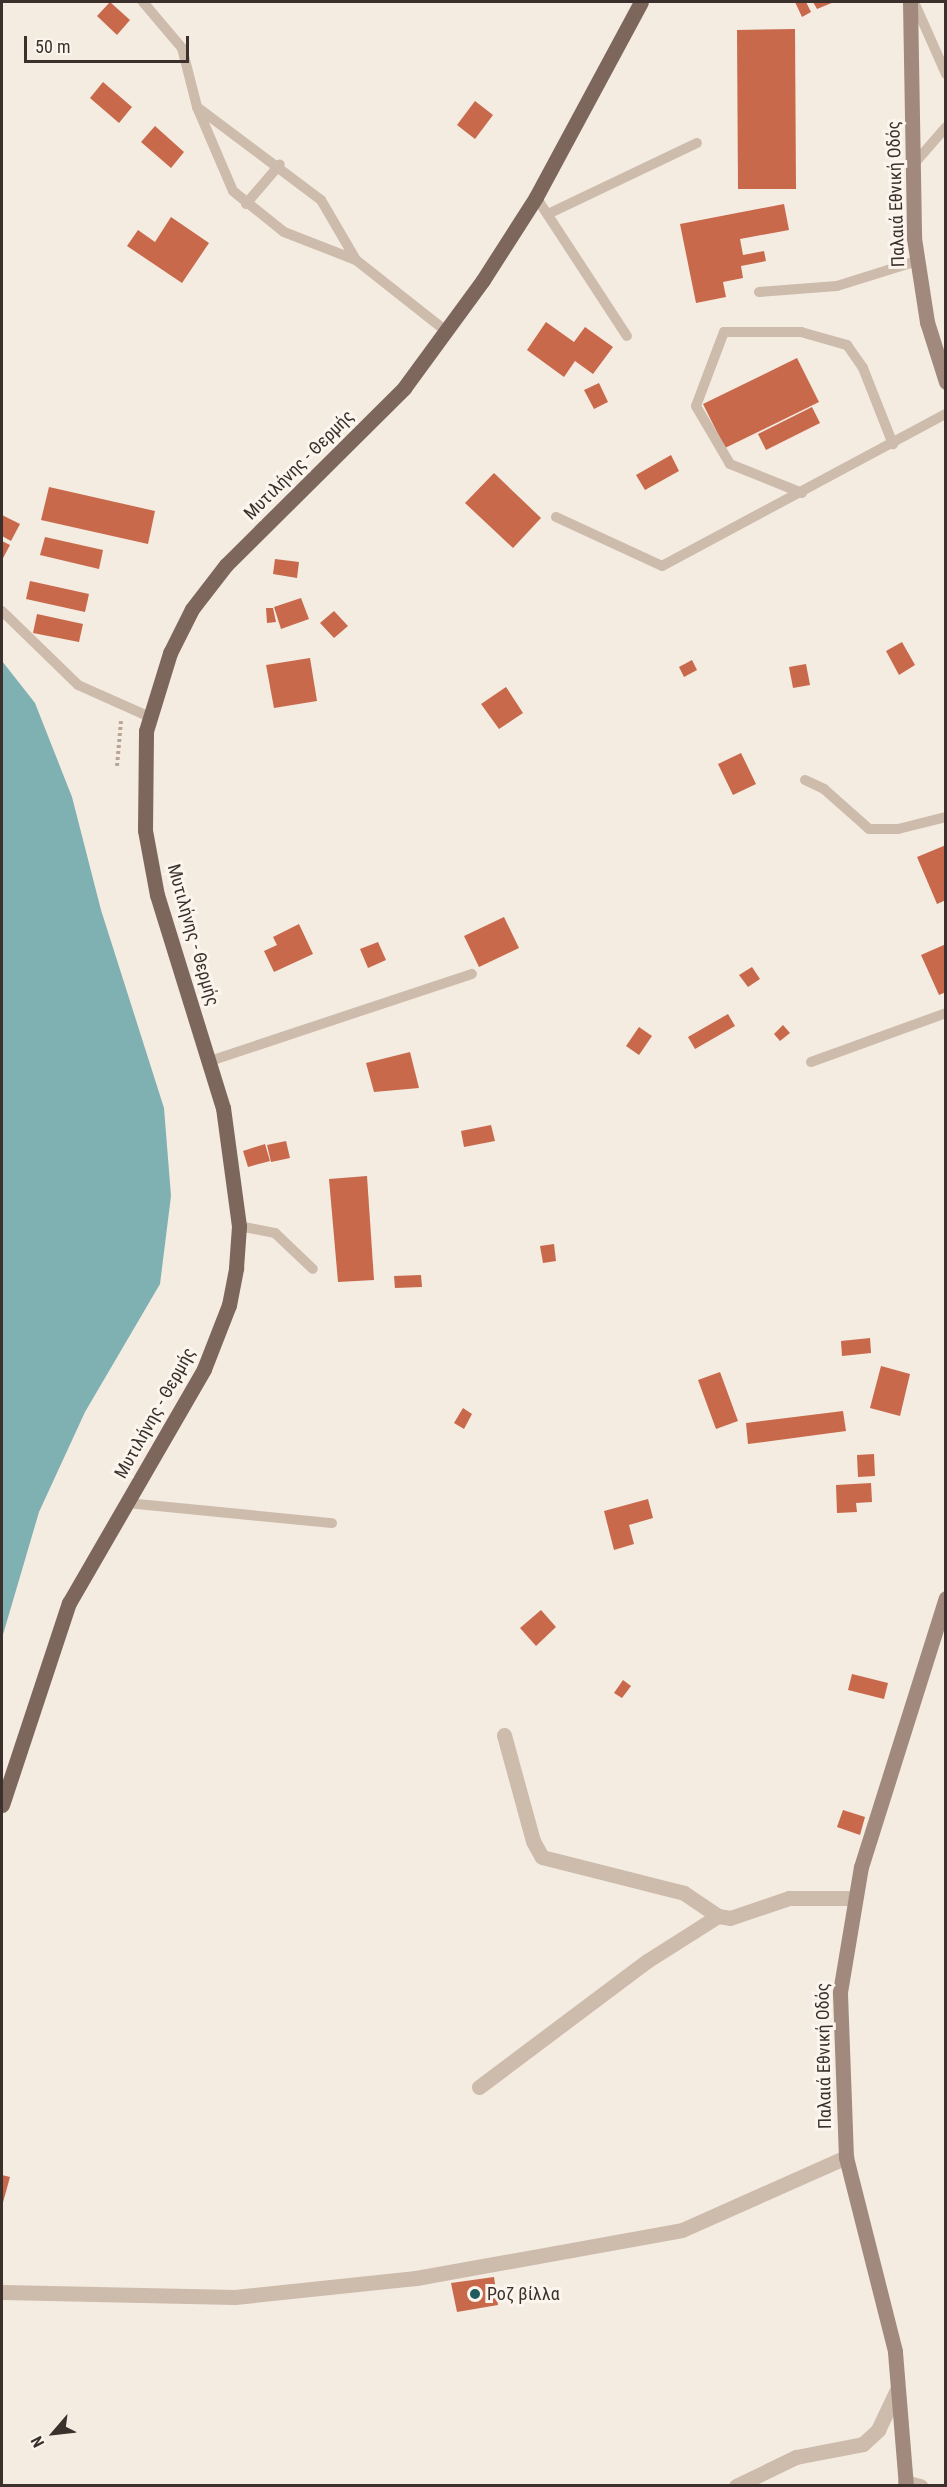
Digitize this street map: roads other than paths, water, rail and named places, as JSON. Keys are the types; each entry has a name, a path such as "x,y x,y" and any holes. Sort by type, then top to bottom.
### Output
{"main road":[{"name":"Μυτιλήνης - Θερμής","path":"2,1805 69,1603 204,1369 229,1305 238,1226 223,1108 158,895 146,830 150,717 170,653 192,609 226,565 404,388 446,331 536,197 641,2"},
{"name":"Παλαιά Εθνική Οδός","path":"912,2 916,261 945,382"},
{"name":"Παλαιά Εθνική Οδός","path":"910,2484 896,2392 895,2351 846,2157 840,1992 854,1898 945,1598"}],"street":[{"path":"504,1735 532,1841 542,1857 684,1893 718,1916 741,1917 789,1898 854,1898"},
{"path":"479,2087 647,1961 718,1916"},
{"path":"2,2292 236,2297 416,2278 682,2230 846,2157"},
{"path":"736,2486 796,2457 863,2444 878,2430 896,2392"}],"lane":[{"path":"143,2 182,48 197,107 225,179 246,204 284,232 356,260 446,331"},
{"path":"912,2 945,74"},
{"path":"197,107 280,164 335,217 356,260"},
{"path":"913,165 945,127"},
{"path":"548,214 697,143"},
{"path":"246,204 280,164"},
{"path":"536,197 627,336"},
{"path":"759,292 837,286 916,261"},
{"path":"802,493 730,464 696,406 724,332 801,332 848,345 863,368 893,444"},
{"path":"556,517 662,566 802,493 945,414"},
{"path":"2,611 78,685 150,717"},
{"path":"805,780 824,789 869,829 898,829 945,818"},
{"path":"210,1061 472,974"},
{"path":"811,1062 945,1013"},
{"path":"238,1226 275,1233 313,1269"},
{"path":"127,1503 180,1513 332,1523"}],"water":[{"path":"2,661 35,703 72,797 101,910 164,1108 171,1196 160,1284 85,1412 39,1512 2,1638"}],"place":[{"name":"Ροζ βίλλα","path":"475,2294"}]}
